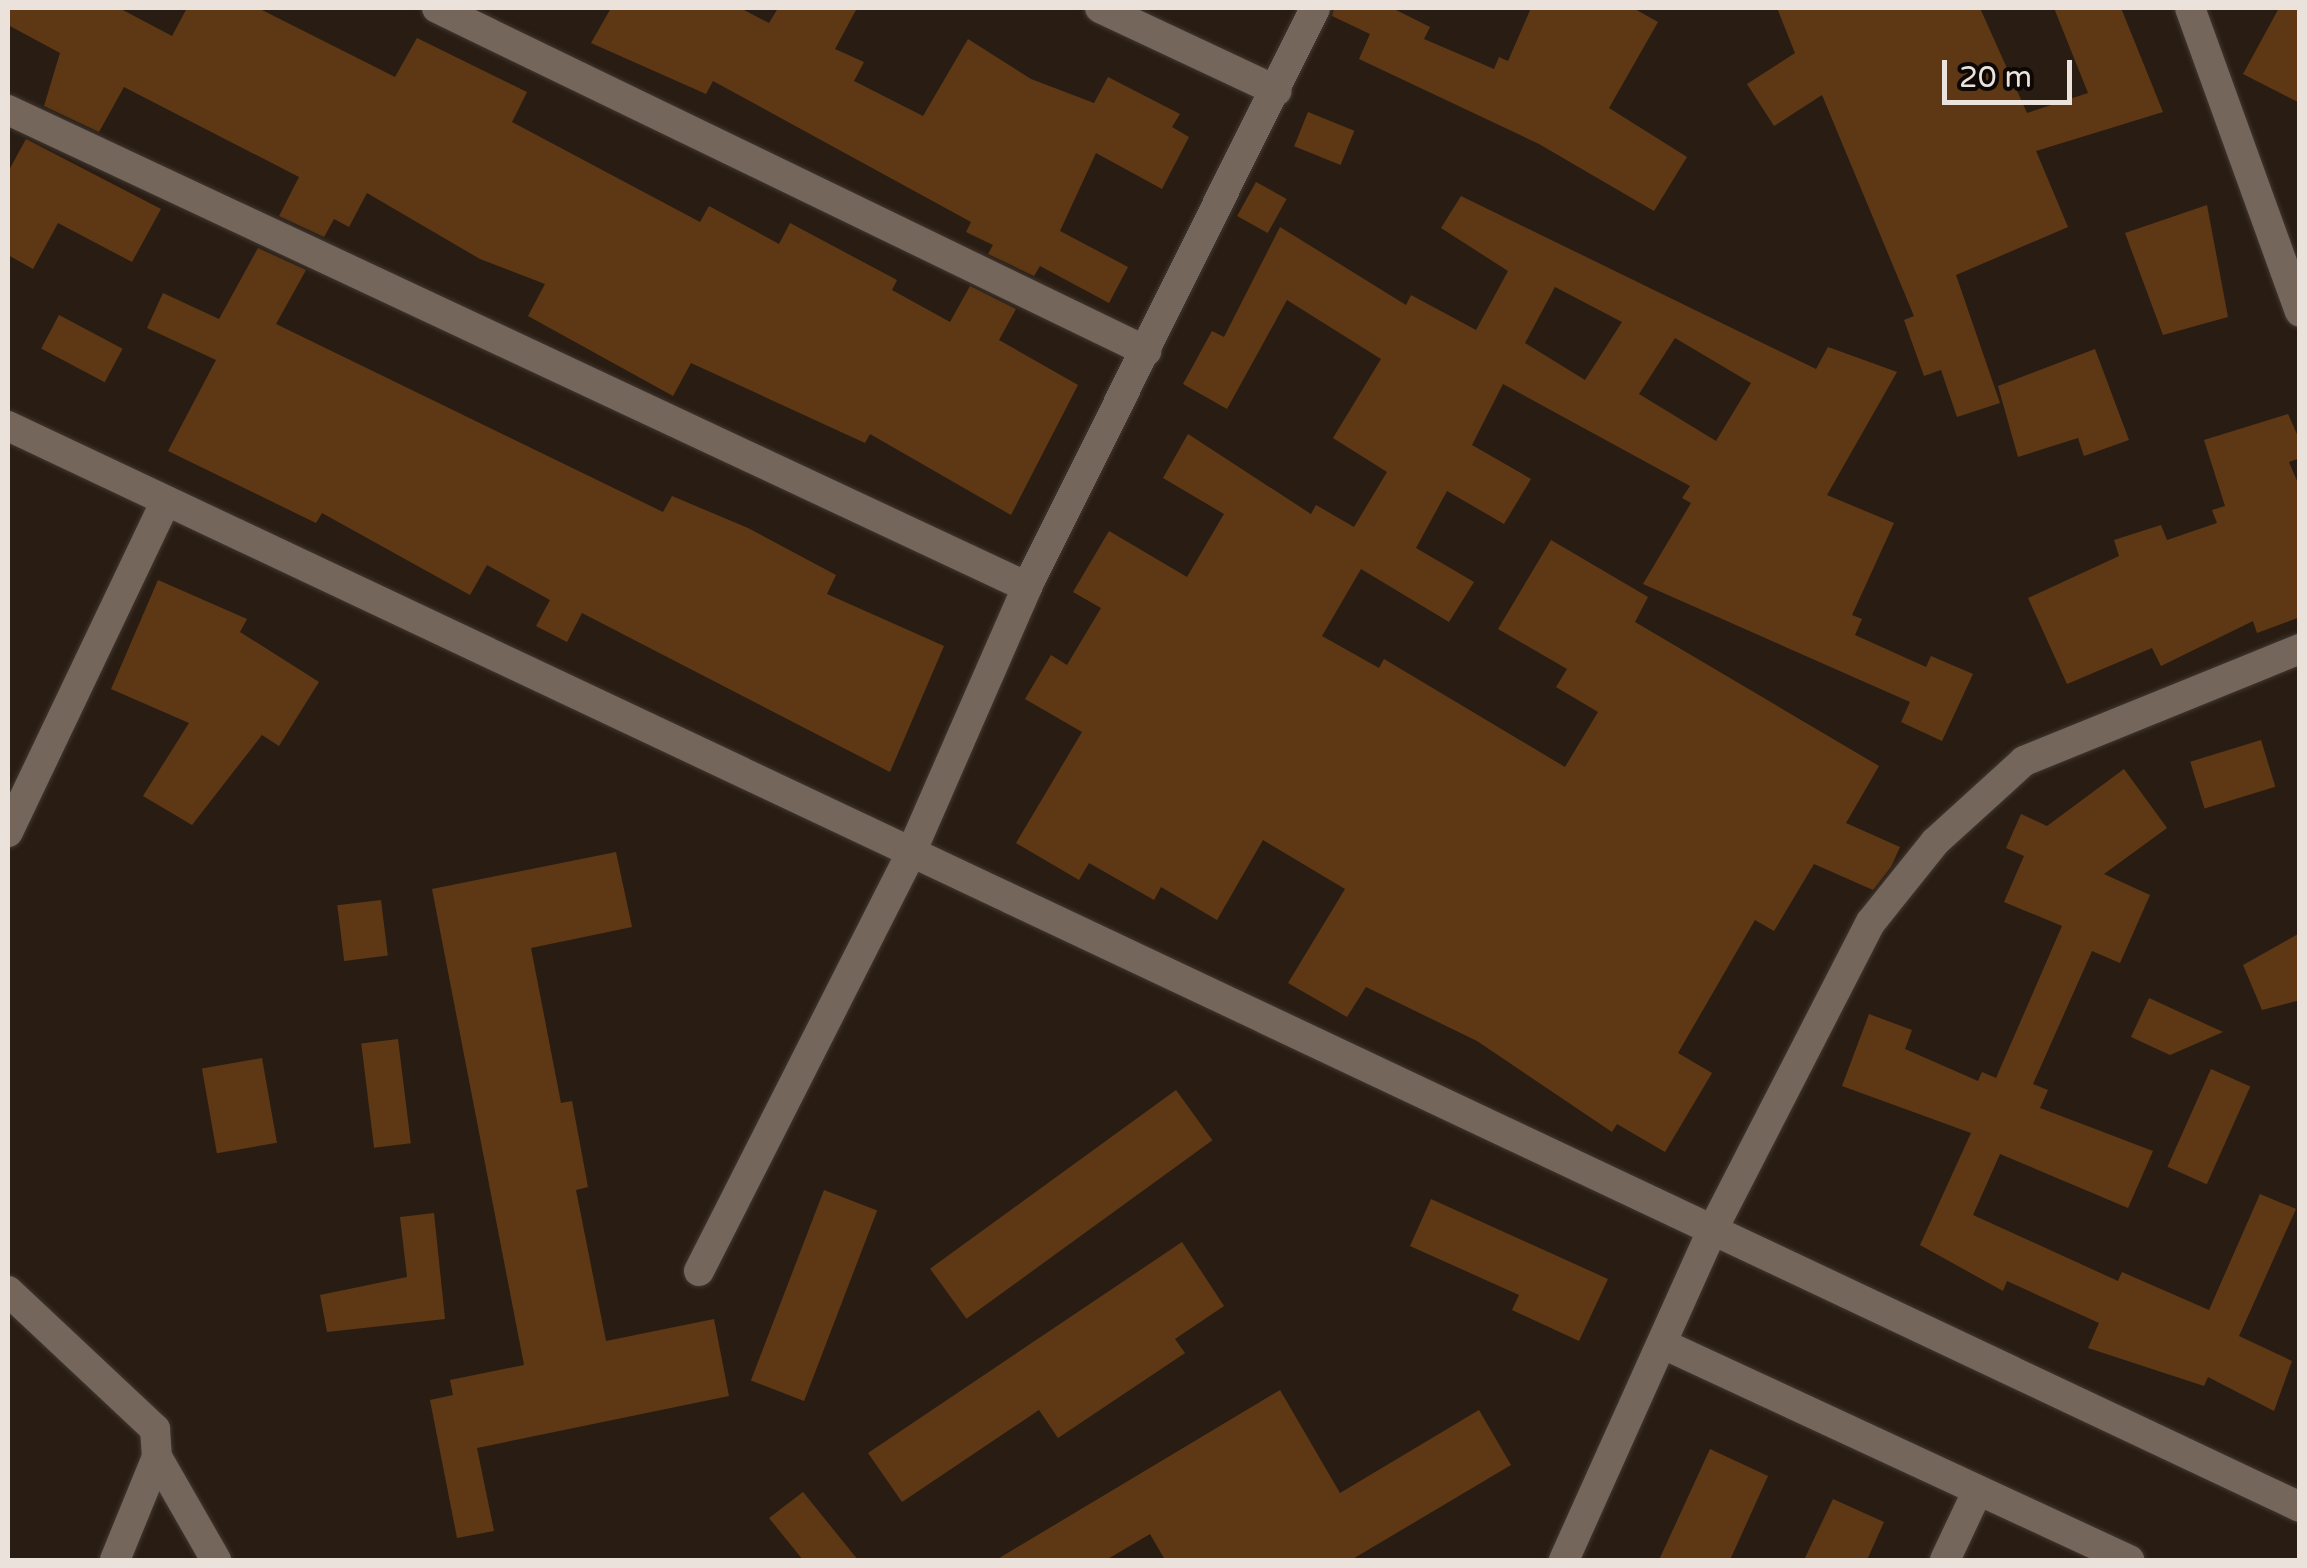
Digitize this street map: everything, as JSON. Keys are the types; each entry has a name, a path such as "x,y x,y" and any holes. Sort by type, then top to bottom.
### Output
{"street":[{"path":"437,8 1146,351"},
{"path":"1100,8 1277,91"},
{"path":"700,1272 910,855 1027,587 1315,8"},
{"path":"2190,8 2300,312"},
{"path":"8,110 1027,587"},
{"path":"8,426 910,855 1714,1227 2300,1507"},
{"path":"8,832 166,501"},
{"path":"1564,1560 1714,1227 1871,922 1935,842 2024,761 2300,649"},
{"path":"8,1291 140,1406 155,1429 157,1457 216,1560"},
{"path":"1663,1344 2130,1560"},
{"path":"115,1560 157,1457"},
{"path":"1944,1560 1978,1490"}],"building":[{"path":"8,8 119,8 172,36 187,8 258,8 395,77 417,38 527,92 512,122 700,222 709,206 779,244 790,223 897,280 892,290 950,322 970,286 1016,309 999,340 1078,385 1011,515 870,434 865,443 691,363 673,396 528,316 545,284 480,259 367,193 349,227 334,219 324,237 279,216 299,177 124,87 99,132 44,106 60,53 8,25"},
{"path":"611,8 740,8 769,23 778,8 857,8 835,49 864,62 854,81 923,116 968,39 1031,79 1094,103 1108,77 1180,114 1172,127 1189,137 1162,189 1096,153 1060,231 1128,267 1109,303 1040,266 1034,276 988,254 993,245 966,232 971,222 713,81 706,94 591,43"},
{"path":"1334,8 1392,8 1430,27 1424,39 1494,69 1499,57 1508,61 1531,8 1633,8 1658,22 1609,108 1687,157 1654,211 1539,144 1359,59 1370,34 1332,16"},
{"path":"1777,8 1980,8 2027,113 2088,93 2054,8 2121,8 2163,112 2036,151 2068,227 1956,275 2000,403 1957,417 1941,370 1924,376 1904,320 1914,316 1822,95 1774,126 1747,84 1795,53"},
{"path":"2279,8 2300,8 2300,103 2243,74"},
{"path":"1308,112 1354,131 1340,165 1294,146"},
{"path":"26,139 161,209 132,262 58,223 33,269 8,255 8,172"},
{"path":"1256,182 1287,199 1268,233 1237,216"},
{"path":"1461,196 1816,369 1828,347 1897,372 1827,495 1894,523 1852,615 1862,619 1855,635 1926,667 1931,656 1973,674 1942,741 1901,722 1910,702 1643,584 1691,503 1682,498 1690,486 1503,384 1472,445 1531,479 1504,524 1447,491 1416,548 1474,582 1449,622 1361,569 1322,636 1379,668 1384,659 1565,767 1598,712 1556,687 1567,669 1498,629 1551,540 1648,597 1635,622 1879,766 1846,823 1900,847 1891,867 1873,890 1814,864 1774,931 1755,920 1678,1053 1712,1073 1665,1152 1617,1124 1612,1132 1477,1041 1366,987 1347,1017 1288,983 1345,889 1263,840 1217,920 1161,887 1154,900 1089,863 1079,880 1016,843 1082,732 1025,699 1051,655 1067,665 1101,608 1073,592 1109,531 1187,577 1224,514 1163,478 1188,434 1311,514 1316,505 1354,527 1387,472 1333,438 1381,359 1287,300 1227,409 1183,384 1212,331 1224,337 1280,227 1406,305 1411,295 1476,330 1508,271 1441,228","holes":["1555,287 1622,322 1585,380 1525,343","1675,338 1751,383 1716,441 1639,394"]},
{"path":"2207,205 2228,317 2163,335 2125,233"},
{"path":"258,248 306,270 276,324 663,512 672,496 748,528 836,575 827,594 944,646 890,772 582,613 567,642 536,626 550,600 487,565 470,595 322,513 316,523 168,451 216,360 147,328 163,293 219,319"},
{"path":"59,315 123,349 105,382 41,349"},
{"path":"2095,349 2129,440 2084,456 2078,438 2018,457 1998,386"},
{"path":"2288,414 2300,441 2300,458 2289,462 2300,488 2300,617 2257,633 2253,621 2161,666 2152,648 2067,684 2028,598 2119,556 2114,540 2161,525 2167,540 2217,523 2212,510 2225,506 2204,440"},
{"path":"158,580 247,619 240,632 319,682 279,746 262,735 192,825 143,796 189,723 111,689"},
{"path":"2261,740 2275,787 2205,808 2190,762"},
{"path":"2124,769 2167,828 2104,874 2150,895 2120,963 2092,951 2033,1084 2048,1090 2040,1108 2153,1151 2128,1208 2000,1154 1973,1215 2118,1281 2122,1272 2209,1310 2260,1194 2296,1209 2239,1336 2292,1361 2274,1411 2208,1377 2204,1386 2088,1348 2099,1323 2007,1281 2003,1291 1920,1245 1971,1133 1842,1086 1869,1014 1912,1030 1905,1049 1978,1081 1982,1072 1996,1078 2062,926 2004,902 2024,856 2006,848 2021,814 2047,826"},
{"path":"616,852 632,927 531,948 561,1103 572,1101 588,1187 576,1190 606,1341 714,1319 729,1396 477,1448 494,1531 457,1538 430,1400 453,1395 450,1380 524,1365 432,889"},
{"path":"381,900 388,956 344,961 337,905"},
{"path":"2300,933 2300,1000 2262,1010 2243,965"},
{"path":"2149,998 2223,1032 2170,1055 2131,1037"},
{"path":"398,1039 411,1143 374,1148 361,1044"},
{"path":"262,1058 277,1143 217,1153 202,1069"},
{"path":"2211,1069 2250,1086 2207,1184 2167,1167"},
{"path":"1176,1090 1212,1140 967,1319 930,1269"},
{"path":"824,1190 877,1210 804,1401 751,1380"},
{"path":"1431,1199 1608,1279 1579,1341 1512,1310 1519,1295 1410,1246"},
{"path":"434,1213 445,1319 327,1332 320,1295 407,1277 400,1217"},
{"path":"1182,1242 1224,1306 1175,1339 1185,1353 1058,1438 1039,1410 902,1502 868,1453"},
{"path":"1280,1390 1340,1493 1479,1410 1511,1465 1351,1560 1165,1560 1150,1534 1106,1560 996,1560"},
{"path":"1710,1449 1768,1476 1730,1560 1659,1560"},
{"path":"803,1492 858,1560 803,1560 769,1518"},
{"path":"1833,1499 1884,1522 1867,1560 1804,1560"}]}
